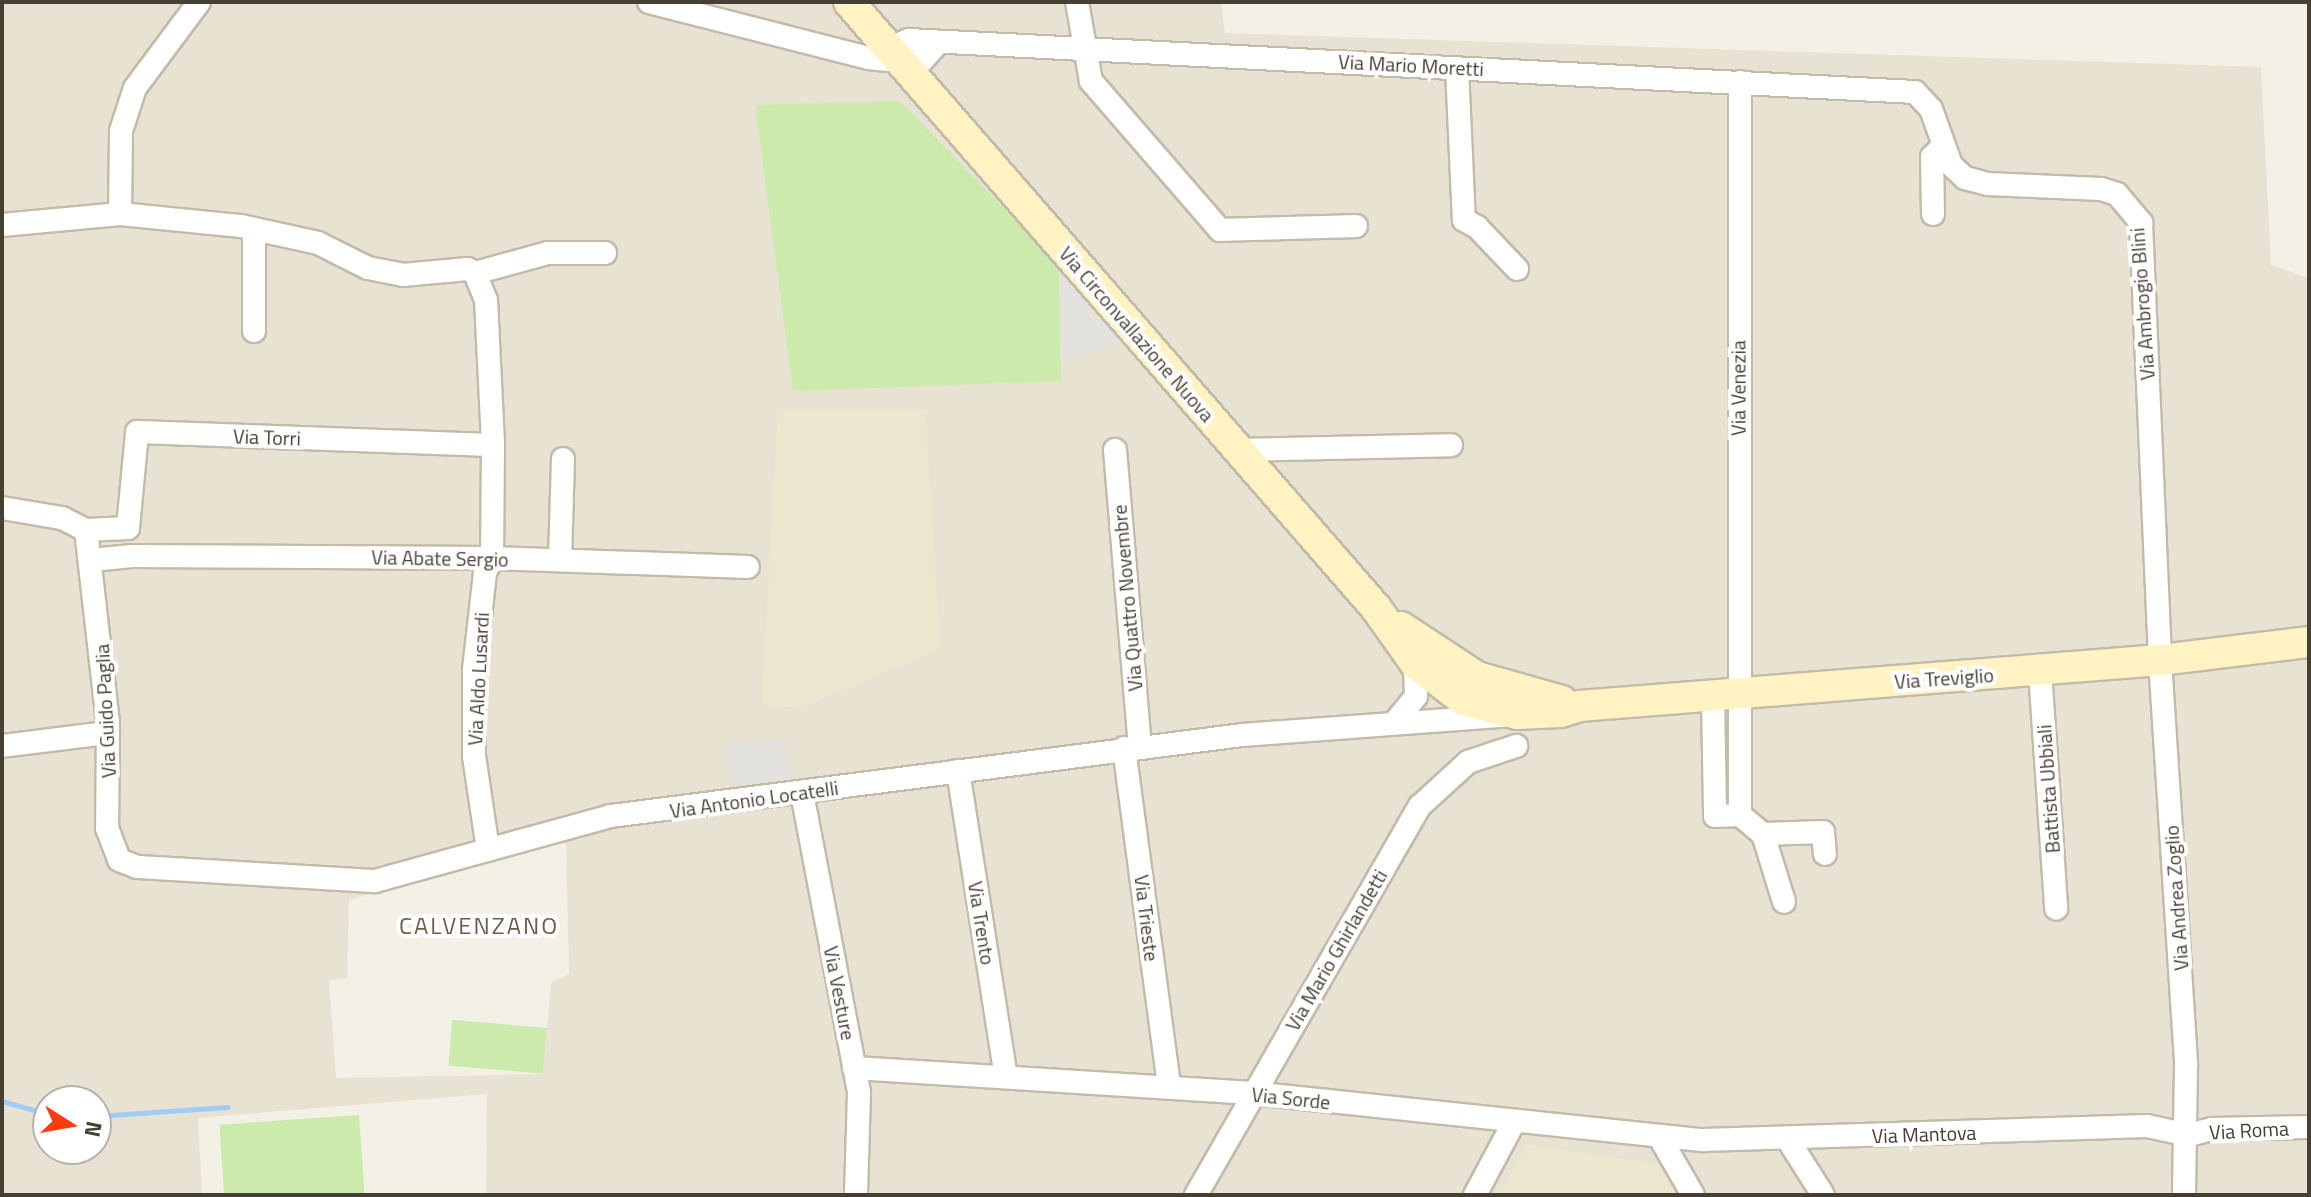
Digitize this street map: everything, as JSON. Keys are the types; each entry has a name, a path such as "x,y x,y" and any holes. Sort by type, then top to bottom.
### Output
{"main road":[{"name":"Via Circonvallazione Nuova","path":"849,2 1376,608"},
{"path":"1376,608 1415,663 1485,700"},
{"path":"1376,608 1485,700"},
{"name":"Via Treviglio","path":"1485,700 1579,706 2040,671 2308,642"}],"street":[{"path":"120,214 121,131 135,88 199,2"},
{"path":"649,2 868,58 900,59"},
{"path":"1077,2 1081,49 1091,81 1220,230 1356,226"},
{"name":"Via Mario Moretti","path":"900,59 920,63 938,43 1740,82"},
{"path":"1457,68 1464,220 1517,269"},
{"name":"Via Ambrogio Blini","path":"1740,82 1915,92 1931,109 1942,147 1965,178 1988,184 2101,189 2117,194 2141,223 2160,660"},
{"name":"Via Venezia","path":"1726,694 1740,82"},
{"path":"1933,214 1932,157 1942,147"},
{"path":"2,225 120,214 254,229 318,243 368,268 403,275 468,269 475,273 486,300 493,445"},
{"path":"254,229 254,331"},
{"path":"475,273 548,253 605,253"},
{"name":"Via Torri","path":"86,530 128,528 137,432 493,445"},
{"name":"Via Aldo Lusardi","path":"488,850 474,756 474,669 485,573 492,558 493,445"},
{"path":"1238,450 1451,445"},
{"name":"Via Quattro Novembre","path":"1115,450 1132,747"},
{"path":"560,560 563,459"},
{"path":"2,508 62,518 86,530"},
{"name":"Via Guido Paglia","path":"86,530 92,560 107,733 107,828 119,860"},
{"name":"Via Abate Sergio","path":"92,560 132,556 492,558 748,567"},
{"name":"Via Andrea Zoglio","path":"2160,660 2189,1135 2184,1195"},
{"path":"1402,720 1416,696 1415,663"},
{"name":"Battista Ubbiali","path":"2040,671 2056,908"},
{"path":"1726,694 1715,816 1740,815 1763,834 1784,902"},
{"name":"Via Antonio Locatelli","path":"1402,720 1485,700"},
{"name":"Via Antonio Locatelli","path":"119,860 137,867 219,875 375,881 611,816 1132,747 1402,720 1485,700"},
{"path":"2,746 107,733"},
{"name":"Via Mario Ghirlandetti","path":"1196,1195 1420,806 1468,762 1516,746"},
{"name":"Via Trieste","path":"1132,747 1169,1087"},
{"name":"Via Trento","path":"958,771 1006,1076"},
{"name":"Via Vesture","path":"802,793 859,1093 856,1195"},
{"path":"1763,834 1823,832 1825,854"},
{"name":"Via Sorde","path":"854,1068 1253,1093 1659,1136"},
{"path":"1475,1195 1514,1122"},
{"name":"Via Mantova","path":"1659,1136 1787,1138 2147,1126 2189,1135"},
{"name":"Via Roma","path":"2189,1135 2212,1129 2309,1127"},
{"path":"1659,1136 1693,1195"},
{"path":"1787,1138 1823,1195"}],"shaded area":[{"path":"2,2 1221,2 1225,33 2261,67 2271,265 2309,278 2309,1195 1681,1195 1528,1145 1499,1195 486,1195 487,1094 198,1118 202,1195 2,1195","holes":["940,649 799,707 763,705","566,840 569,974 551,982 543,1074 336,1078 329,981 347,978 349,900"]},
{"path":"1059,266 1092,304 1087,309 1097,321 1103,316 1125,342 1061,360"},
{"path":"778,410 925,410 940,649 799,707 762,705"},
{"path":"785,738 789,779 731,785 726,744"},
{"path":"1528,1145 1664,1165 1681,1195 1499,1195"}],"green space":[{"path":"900,101 1059,266 1061,381 793,391 755,105"},
{"path":"452,1020 547,1028 543,1074 448,1066"},
{"path":"359,1115 365,1195 224,1195 219,1125"}],"waterway":[{"path":"2,1101 32,1109"},
{"path":"112,1115 228,1107"}],"district":[{"name":"CALVENZANO","path":"479,926"}]}
